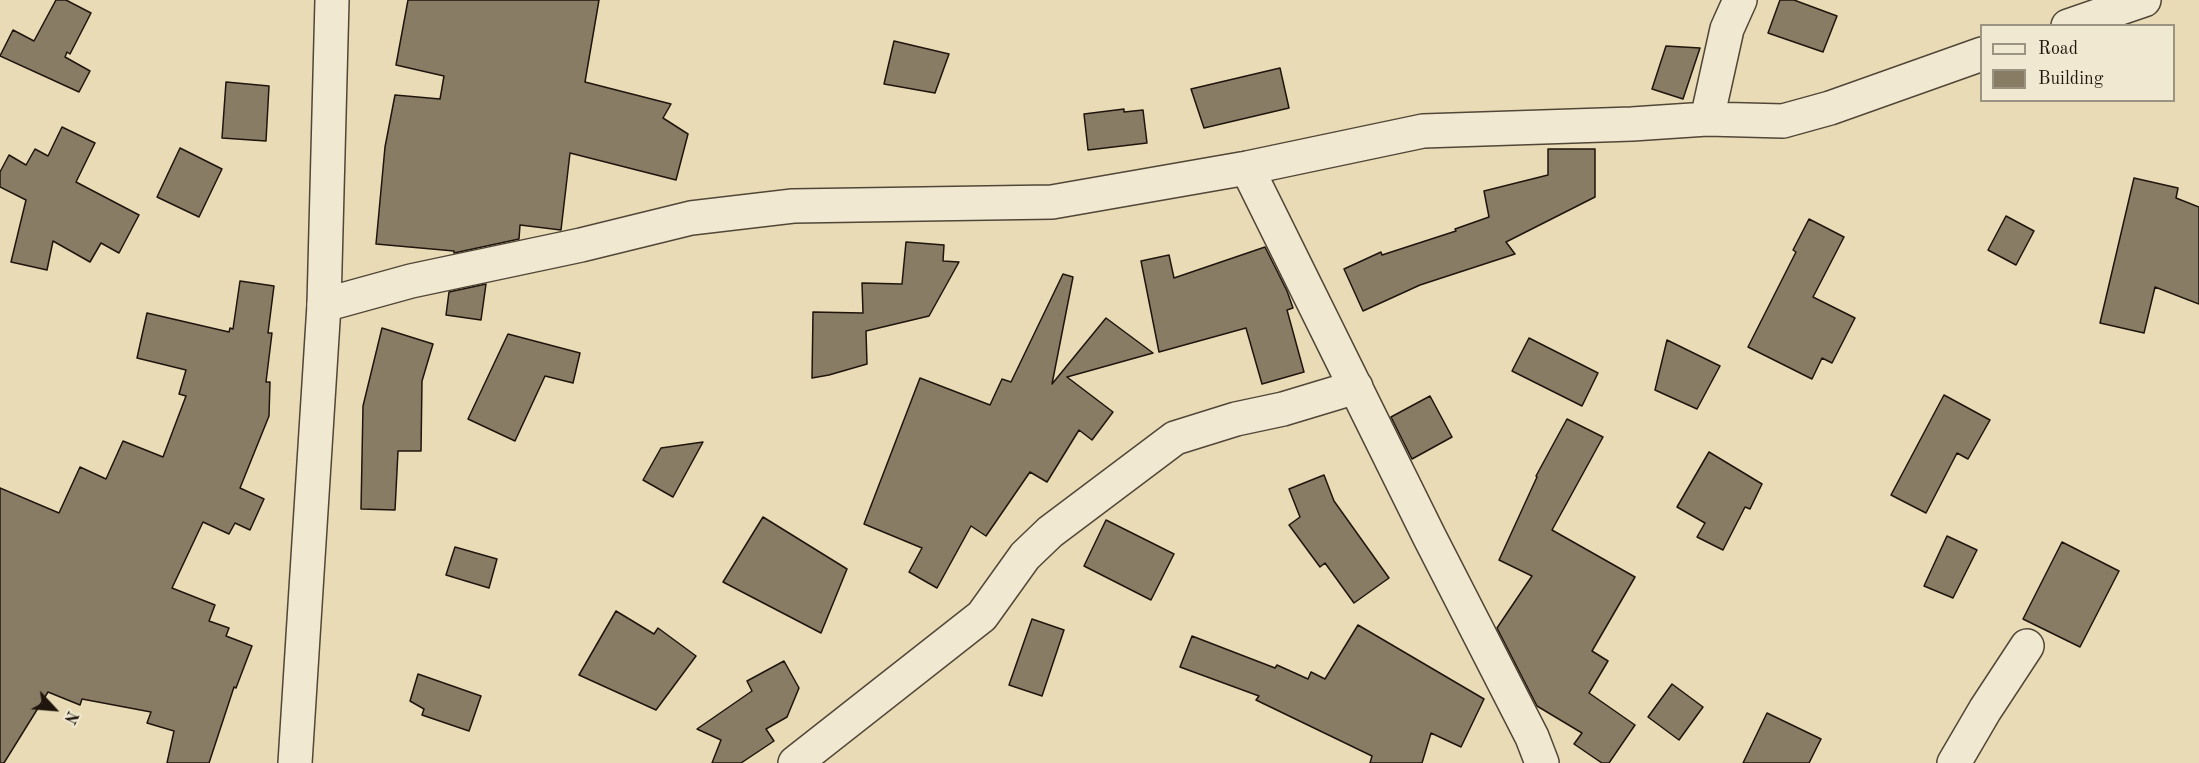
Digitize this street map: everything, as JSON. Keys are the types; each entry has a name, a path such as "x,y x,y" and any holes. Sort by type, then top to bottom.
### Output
{"street":[{"path":"296,763 324,305 332,0"},
{"path":"1707,119 1727,29 1740,0"},
{"path":"2074,24 2144,0"},
{"path":"324,305 411,281 581,245 691,218 793,206 1052,202 1247,168 1423,131 1632,124 1707,119 1783,122 1830,108 1980,55"},
{"path":"1247,168 1429,536 1532,737 1542,763"},
{"path":"795,763 982,616 1025,556 1050,532 1175,438 1356,387"},
{"path":"1954,763 1984,710 2027,646"}],"building":[{"path":"56,0 66,0 91,13 70,54 67,52 65,57 90,71 79,92 0,56 13,30 34,41"},
{"path":"408,0 599,0 585,82 671,104 663,118 688,134 676,180 570,153 561,230 520,225 519,239 454,253 454,251 376,244 385,147 395,95 440,99 444,76 396,65"},
{"path":"1780,0 1794,0 1837,16 1823,52 1768,33"},
{"path":"894,41 949,54 935,93 884,84"},
{"path":"1666,46 1700,48 1683,99 1652,89"},
{"path":"1280,68 1289,108 1204,128 1191,89"},
{"path":"226,82 269,86 266,141 222,138"},
{"path":"1124,109 1124,112 1143,110 1147,143 1088,150 1084,114"},
{"path":"62,127 95,143 76,182 139,215 119,253 101,243 90,262 53,241 47,270 11,262 26,200 0,187 0,172 9,155 26,165 35,149 48,156"},
{"path":"180,148 222,169 199,217 157,197"},
{"path":"1548,149 1595,149 1595,197 1506,242 1515,254 1420,285 1363,311 1344,269 1381,252 1382,255 1456,231 1455,229 1489,217 1484,191 1548,175"},
{"path":"2134,178 2178,188 2176,198 2199,207 2199,304 2155,287 2144,333 2100,323"},
{"path":"2006,216 2034,231 2016,265 1988,250"},
{"path":"1809,219 1844,237 1813,297 1855,318 1832,363 1822,358 1812,379 1748,347 1796,252 1793,250"},
{"path":"906,242 944,245 943,261 959,262 929,316 866,331 867,364 812,378 813,312 863,313 862,283 902,284"},
{"path":"1265,247 1293,308 1287,310 1304,372 1262,384 1246,328 1159,352 1141,261 1169,255 1174,278"},
{"path":"1063,274 1073,277 1052,384 1106,318 1153,353 1067,377 1113,412 1092,440 1079,430 1047,482 1030,472 986,536 971,526 937,588 909,572 922,548 864,524 920,378 990,405 1002,379 1011,382"},
{"path":"240,281 274,286 268,333 272,333 266,382 270,382 269,416 240,488 264,499 250,530 235,523 229,534 203,522 172,588 215,605 209,621 229,628 226,636 252,646 236,688 234,687 209,763 167,763 174,731 147,723 151,712 82,699 80,705 48,692 4,763 0,763 0,488 59,513 80,467 106,479 123,441 163,457 186,396 179,394 186,370 137,358 147,313 229,332 230,328 233,329"},
{"path":"486,284 481,320 446,315 449,292"},
{"path":"382,328 433,344 422,381 421,451 398,451 395,510 361,509 363,406"},
{"path":"508,334 580,353 573,383 545,376 515,441 468,419"},
{"path":"1529,338 1598,373 1582,406 1512,371"},
{"path":"1667,340 1720,366 1697,409 1655,390"},
{"path":"1944,395 1990,420 1968,459 1957,453 1926,513 1891,495"},
{"path":"1430,396 1452,437 1412,459 1391,417"},
{"path":"1567,419 1603,437 1552,530 1635,577 1592,651 1608,661 1589,693 1635,725 1609,763 1602,763 1574,744 1582,733 1537,706 1497,628 1532,576 1499,560 1536,476"},
{"path":"703,442 673,497 643,480 661,448"},
{"path":"1709,452 1762,484 1750,509 1745,507 1723,550 1697,537 1705,523 1677,507"},
{"path":"1324,475 1334,501 1389,578 1354,603 1325,563 1320,567 1289,525 1300,517 1289,489"},
{"path":"763,517 847,569 821,633 723,582"},
{"path":"1106,520 1174,554 1151,600 1084,566"},
{"path":"1947,536 1977,550 1953,598 1924,586"},
{"path":"2062,542 2119,571 2080,647 2023,619"},
{"path":"455,547 497,559 489,588 446,575"},
{"path":"616,611 654,634 658,628 696,656 656,710 579,675"},
{"path":"1032,619 1064,630 1042,696 1009,685"},
{"path":"1358,625 1484,699 1461,747 1431,733 1422,763 1370,763 1372,756 1256,700 1259,696 1180,667 1192,636 1275,668 1277,665 1308,679 1311,672 1325,679"},
{"path":"784,661 799,688 787,717 766,729 774,741 741,763 712,763 721,740 697,729 752,691 747,681"},
{"path":"418,674 481,696 469,731 422,715 424,709 410,701"},
{"path":"1672,684 1703,707 1679,740 1648,717"},
{"path":"1767,713 1821,739 1809,763 1743,763"}]}
